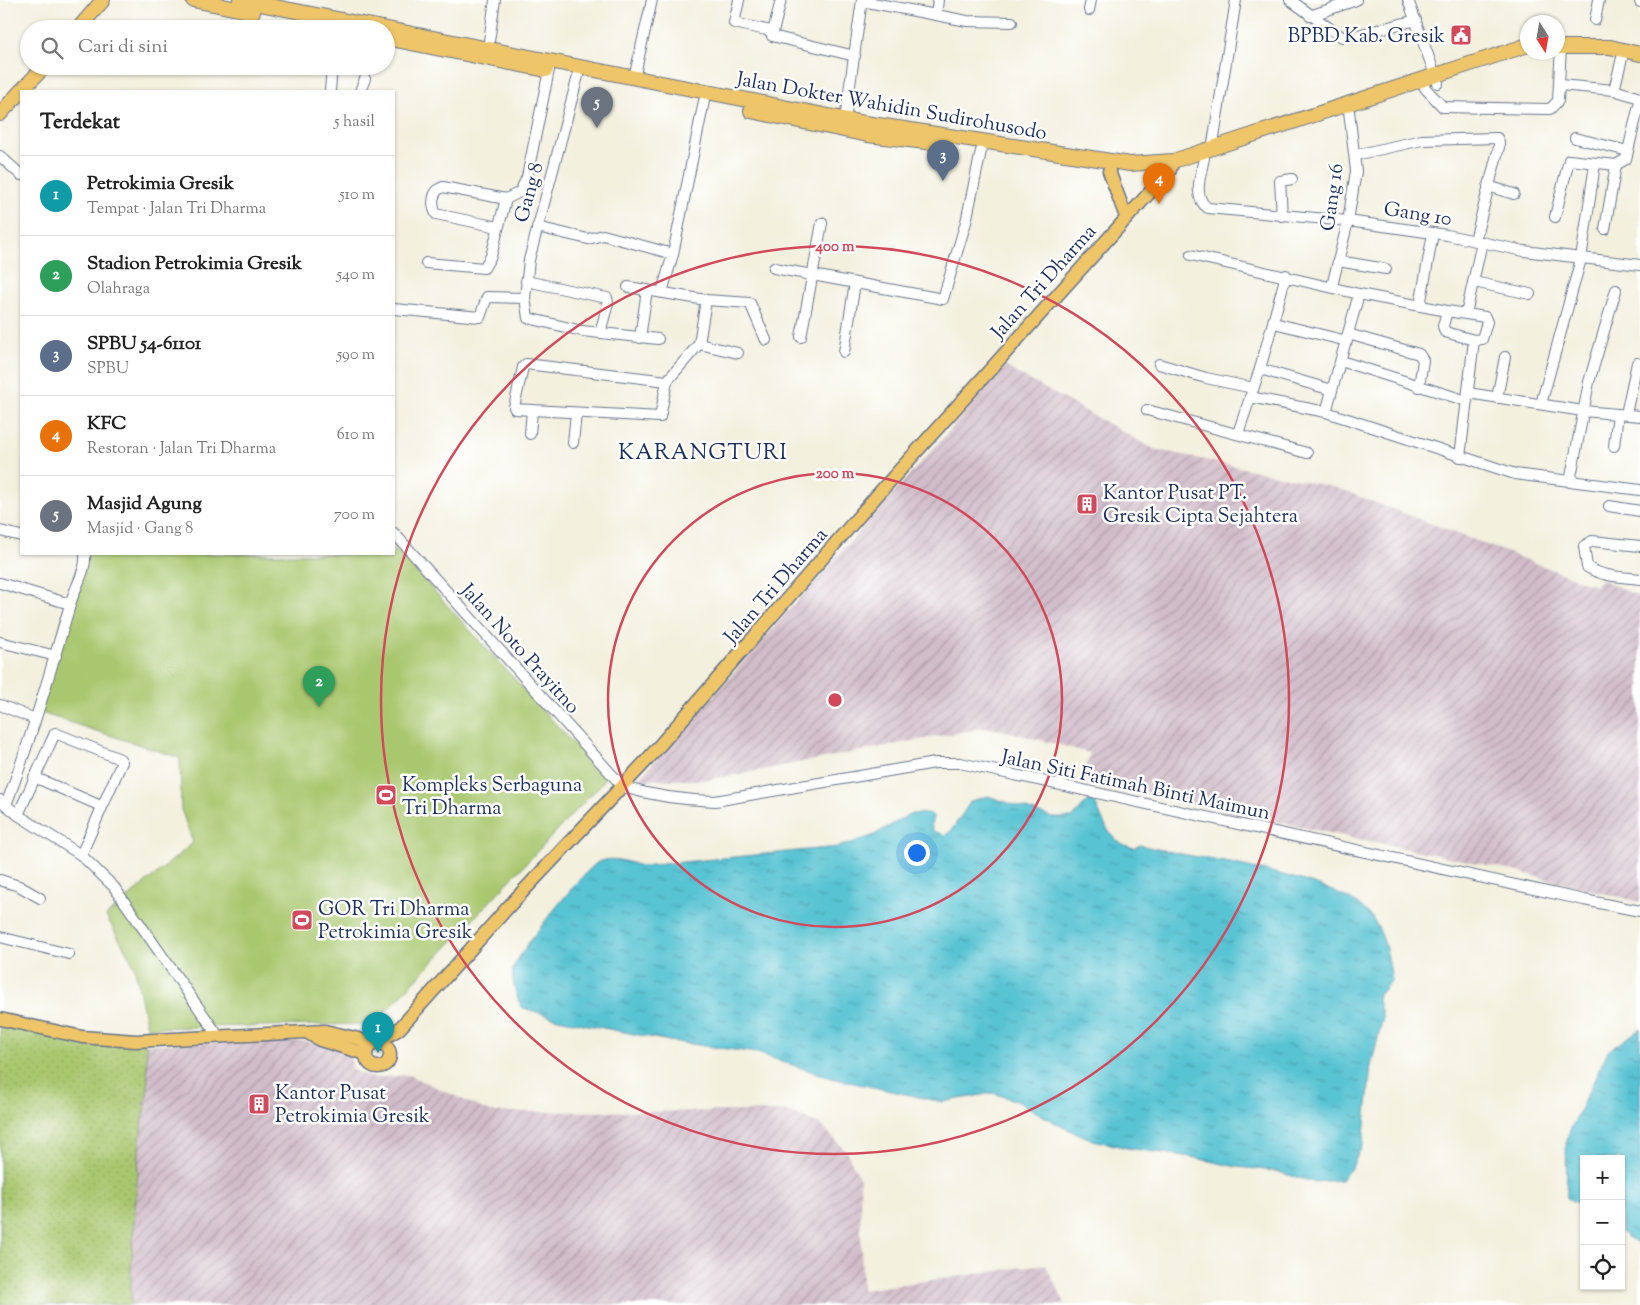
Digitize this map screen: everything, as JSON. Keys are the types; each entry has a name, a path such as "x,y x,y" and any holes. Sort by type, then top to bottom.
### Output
{"highway":[{"path":"86,20 103,0"},
{"path":"193,0 295,20"},
{"name":"Jalan Dokter Wahidin Sudirohusodo","path":"240,0 343,20"},
{"name":"Jalan Dokter Wahidin Sudirohusodo","path":"395,30 488,48 578,76 868,135 1108,166 1130,164 1171,165 1349,111 1520,48"},
{"path":"1565,43 1593,38 1640,46"},
{"name":"Jalan Dokter Wahidin Sudirohusodo","path":"395,40 549,66 634,78 845,120 1108,166"},
{"path":"1565,44 1624,50 1640,54"},
{"name":"Jalan Dokter Wahidin Sudirohusodo","path":"1208,154 1520,54"},
{"path":"22,90 36,75"},
{"path":"0,114 20,92"}],"main road":[{"name":"Jalan Tri Dharma","path":"370,1047 399,1029 511,904 623,787 880,492 1171,165"},
{"path":"1108,166 1126,217"},
{"path":"0,1019 82,1036 136,1041 306,1032 320,1040 370,1047 384,1045 390,1054 387,1063 377,1067 369,1062 370,1047"},
{"name":"Jalan Tri Dharma","path":"390,1054 399,1029"}],"street":[{"path":"488,48 495,0"},
{"path":"634,78 652,0"},
{"path":"739,0 734,24 771,31"},
{"path":"781,0 771,31 773,37 855,56"},
{"path":"845,120 862,0 967,21 1012,22"},
{"path":"936,15 938,0"},
{"path":"1208,154 1236,0"},
{"path":"1290,0 1342,37 1350,37 1413,18"},
{"path":"1310,16 1356,0"},
{"path":"1408,0 1432,81 1443,107 1540,109 1555,106 1558,102 1560,85 1559,60"},
{"path":"1595,20 1599,0"},
{"path":"1614,90 1624,50"},
{"path":"498,226 436,214 433,206 434,194 437,189 443,187 506,199 520,192 524,187 549,66"},
{"path":"330,90 331,75"},
{"name":"Gang 8","path":"578,76 537,227 526,281 525,298 528,319 600,333"},
{"path":"360,90 365,79"},
{"path":"1555,217 1569,160 1595,164 1616,164 1624,161 1640,100 1614,90 1560,85"},
{"path":"662,292 673,254 704,101"},
{"name":"Gang 16","path":"1332,286 1348,221 1356,171 1349,111"},
{"path":"1355,155 1422,140 1493,137 1499,142 1488,186 1478,241 1474,282 1466,314"},
{"path":"1575,138 1628,151"},
{"path":"774,268 943,299 966,222 981,151"},
{"name":"Gang 10","path":"1208,154 1198,197 1202,205 1208,208 1224,211 1348,221 1433,233 1524,251 1640,265"},
{"path":"0,156 20,175"},
{"path":"1542,404 1581,259 1595,164"},
{"path":"1606,229 1616,164"},
{"path":"1282,216 1280,181 1292,179"},
{"path":"1488,186 1514,194"},
{"path":"426,262 484,268 491,256 506,199"},
{"path":"802,337 822,223"},
{"path":"537,227 588,239 603,236 673,254"},
{"path":"1420,306 1433,233"},
{"path":"1191,255 1286,275 1359,294 1484,316 1487,320 1482,340 1474,340 1445,332 1443,326 1447,311"},
{"path":"1338,261 1386,268"},
{"path":"1238,433 1274,323 1286,275"},
{"path":"526,281 607,298 608,303 600,333 658,339"},
{"path":"1474,282 1530,294"},
{"path":"844,352 855,284"},
{"path":"628,288 706,300 751,304 766,340"},
{"path":"640,338 648,290"},
{"path":"1570,482 1583,411 1616,290"},
{"path":"1326,412 1359,294"},
{"path":"395,309 480,317 487,297 525,298"},
{"path":"668,381 526,364 523,367 514,407 515,409 660,417 668,381 699,344 706,300"},
{"path":"1274,323 1419,354 1423,360 1419,387"},
{"path":"1460,457 1474,340"},
{"path":"699,344 738,353"},
{"path":"1498,398 1505,357"},
{"path":"1341,361 1419,387 1468,397 1498,398 1583,411 1640,416"},
{"path":"1614,446 1637,363"},
{"path":"1159,364 1326,412 1516,474 1640,490"},
{"path":"1260,369 1332,390"},
{"path":"530,434 532,410"},
{"path":"1147,410 1307,453"},
{"path":"573,443 576,413"},
{"path":"1609,506 1640,511"},
{"path":"0,531 20,536"},
{"name":"Jalan Noto Prayitno","path":"395,534 623,787"},
{"path":"1640,546 1592,541 1584,546 1587,567 1593,571 1607,575 1640,579"},
{"path":"85,555 84,565 70,604 27,749 3,802 18,815 81,855 114,887 219,1037"},
{"path":"0,583 70,604"},
{"path":"0,642 56,656"},
{"path":"0,705 35,719"},
{"path":"18,815 56,733 120,759 122,762 81,855"},
{"name":"Jalan Siti Fatimah Binti Maimun","path":"623,787 642,793 682,800 715,801 935,763 960,763 1640,911"},
{"path":"34,777 101,806"},
{"path":"0,880 19,886 40,898"},
{"path":"0,937 69,954"}],"shaded area":[{"path":"1006,367 1154,449 1337,488 1595,586 1601,579 1640,597 1640,902 1506,869 1199,806 1084,778 1090,753 1002,730 982,728 708,780 638,780"},
{"path":"303,1041 332,1046 350,1055 353,1070 373,1078 409,1075 490,1112 785,1111 820,1124 846,1151 860,1179 862,1290 1045,1264 1066,1305 131,1305 131,1268 140,1138 148,1086 146,1044"}],"green space":[{"name":"Kompleks Serbaguna Tri Dharma","path":"395,548 604,777 604,781 374,1024 147,1028 134,965 106,916 193,843 181,809 180,758 41,713 67,598 82,555 395,555"},
{"path":"0,1026 146,1044 148,1086 140,1138 131,1268 131,1305 0,1305"}],"water":[{"path":"988,796 1053,818 1072,818 1090,799 1094,800 1108,830 1118,841 1125,845 1134,848 1140,845 1294,878 1325,888 1350,899 1368,913 1382,936 1392,980 1377,997 1383,1018 1371,1066 1363,1144 1352,1167 1341,1180 1313,1182 1275,1171 1237,1167 1191,1157 1127,1148 1093,1140 1063,1127 1017,1101 993,1093 942,1102 831,1078 757,1053 669,1041 558,1019 521,1007 513,980 513,970 516,962 550,914 597,863 613,859 641,866 838,847 872,836 910,814 929,813 934,817 931,824 933,831 945,835 951,831 971,801"},
{"path":"1640,1029 1640,1246 1625,1235 1625,1155 1580,1155 1580,1205 1567,1198 1566,1139 1608,1051"}],"place":[{"name":"BPBD Kab. Gresik","path":"1461,35"},
{"name":"Masjid Agung","path":"597,128"},
{"name":"SPBU 54-61101","path":"943,181"},
{"name":"KFC","path":"1159,204"},
{"name":"Kantor Pusat PT. Gresik Cipta Sejahtera","path":"1087,504"},
{"name":"Stadion Petrokimia Gresik","path":"319,707"},
{"name":"Kompleks Serbaguna Tri Dharma","path":"386,795"},
{"name":"GOR Tri Dharma Petrokimia Gresik","path":"302,920"},
{"name":"Petrokimia Gresik","path":"378,1053"},
{"name":"Kantor Pusat Petrokimia Gresik","path":"259,1104"}],"district":[{"name":"KARANGTURI","path":"703,451"}]}
